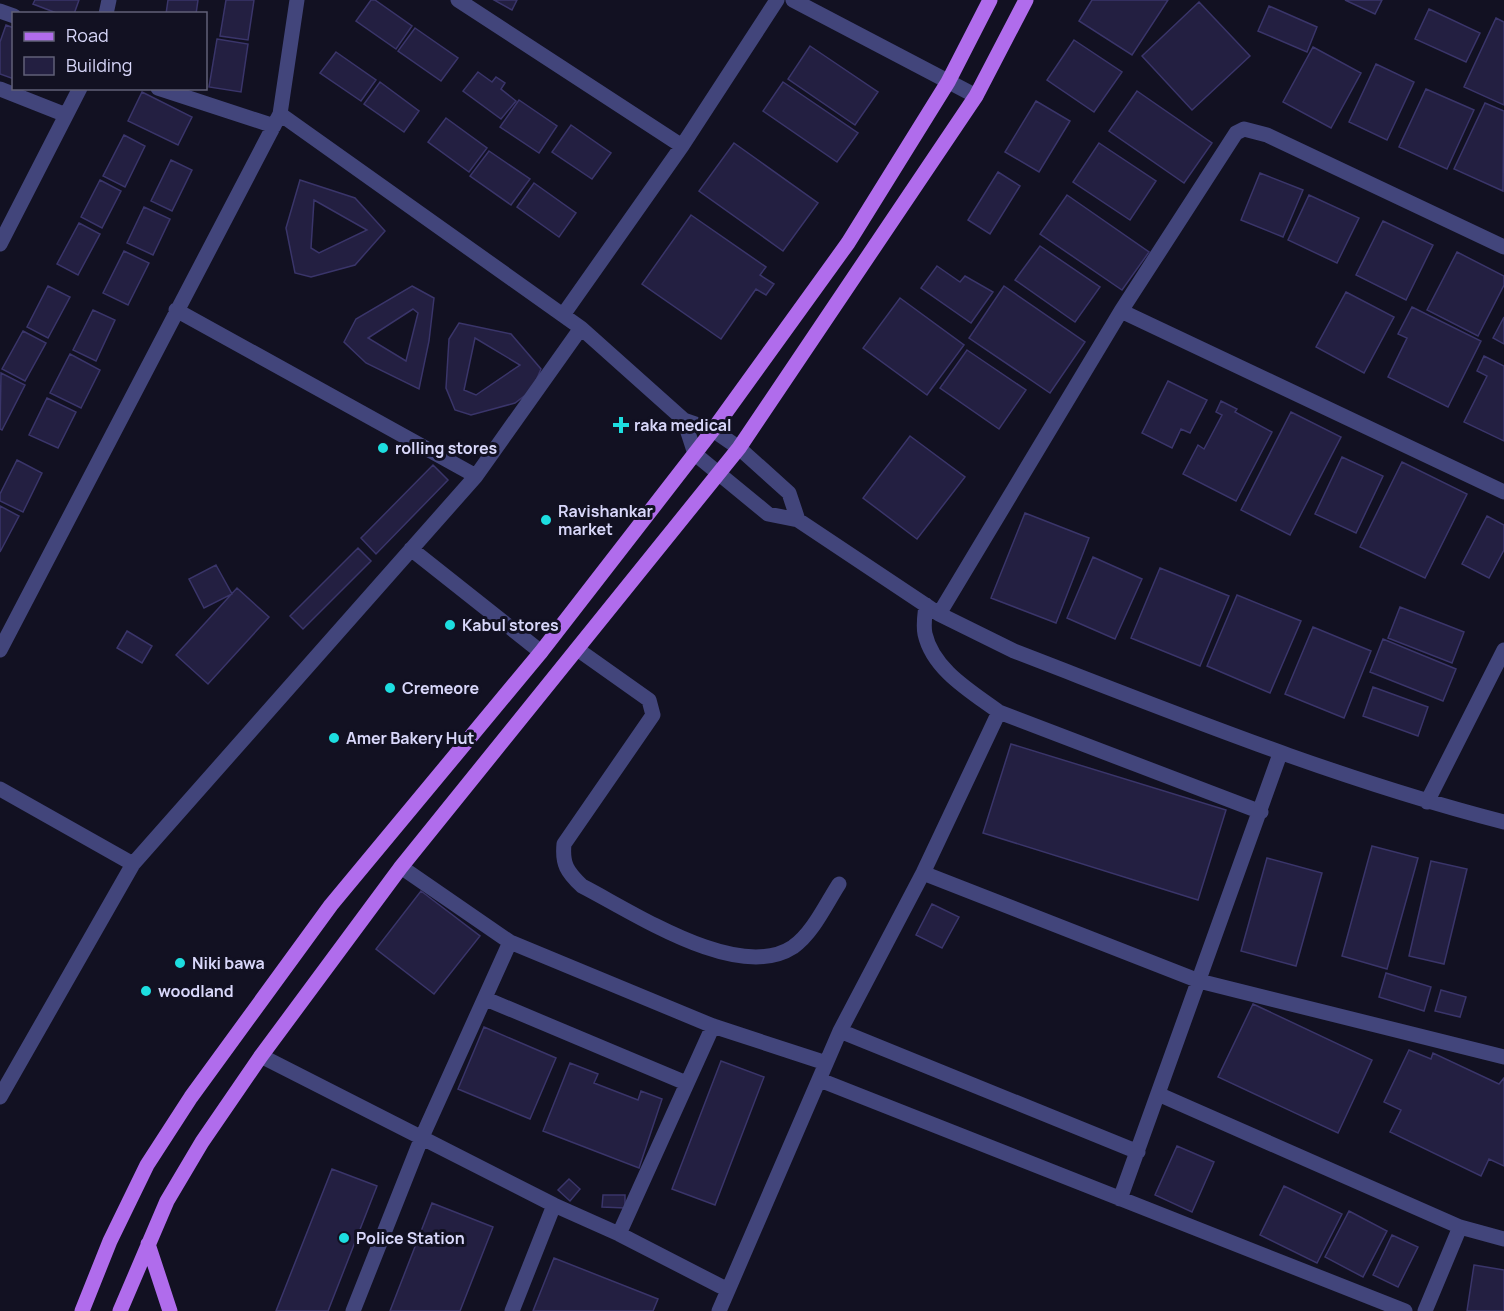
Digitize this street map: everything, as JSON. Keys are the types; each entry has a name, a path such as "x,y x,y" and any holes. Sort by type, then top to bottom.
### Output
{"main road":[{"path":"82,1311 105,1251 147,1166 191,1097 331,905 541,652 713,430 848,243 948,82 990,0"},
{"path":"120,1311 167,1201 202,1142 261,1056 401,867 739,448 976,96 1026,0"},
{"path":"148,1244 171,1311"}],"street":[{"path":"0,650 277,120 297,0"},
{"path":"459,0 682,146"},
{"path":"563,315 682,146 777,0"},
{"path":"794,0 976,96"},
{"path":"0,89 66,115"},
{"path":"0,244 79,90"},
{"path":"165,90 277,120 581,328 684,420 713,430 739,448 789,493 798,520"},
{"path":"1261,812 999,712 951,676 930,651 924,632 932,610 1226,145 1236,133 1244,129 1267,135 1504,247"},
{"path":"176,310 476,476"},
{"path":"1121,311 1504,492"},
{"path":"0,1097 133,864 476,476 581,328"},
{"path":"684,420 695,454 768,514 798,520 932,610 1014,651 1280,754 1427,802 1504,822"},
{"path":"411,549 541,652"},
{"path":"577,649 649,700 653,715 564,844 563,861 568,873 582,886 704,948 736,956 761,958 791,948 804,938 839,884"},
{"path":"1427,802 1504,650"},
{"path":"719,1311 840,1031 924,873 999,712"},
{"path":"1120,1199 1280,754"},
{"path":"0,789 133,864"},
{"path":"401,867 510,942 713,1026 826,1063"},
{"path":"924,873 1199,981 1504,1057"},
{"path":"353,1311 423,1137 510,942"},
{"path":"486,999 686,1083"},
{"path":"619,1234 713,1026"},
{"path":"840,1031 1138,1152"},
{"path":"261,1056 554,1205 619,1234 728,1290"},
{"path":"820,1080 1405,1311"},
{"path":"1158,1094 1460,1227 1504,1239"},
{"path":"512,1311 554,1205"},
{"path":"1425,1311 1460,1227"}],"building":[{"path":"35,0 79,0 75,12 54,12 33,4"},
{"path":"168,0 198,0 196,12 166,12"},
{"path":"226,0 254,0 248,40 220,36"},
{"path":"371,0 375,0 412,26 396,49 356,21"},
{"path":"494,0 517,0 512,10"},
{"path":"1092,0 1168,0 1132,55 1079,21"},
{"path":"1345,0 1382,0 1375,14"},
{"path":"1199,2 1250,56 1192,110 1142,56"},
{"path":"1269,6 1317,27 1307,52 1258,31"},
{"path":"1429,9 1480,33 1466,62 1415,39"},
{"path":"1496,18 1504,22 1504,105 1464,87"},
{"path":"6,25 12,27 12,78 0,74 0,42"},
{"path":"415,28 458,58 441,81 398,51"},
{"path":"217,39 248,44 241,92 209,87"},
{"path":"1074,40 1122,72 1094,112 1047,80"},
{"path":"810,46 878,92 855,125 788,79"},
{"path":"1313,47 1361,73 1331,128 1283,102"},
{"path":"336,52 376,80 361,101 320,73"},
{"path":"1376,64 1414,82 1387,140 1349,122"},
{"path":"478,72 492,82 496,77 505,83 501,89 516,101 501,119 463,91"},
{"path":"380,82 419,111 404,132 364,104"},
{"path":"783,82 858,133 837,162 763,111"},
{"path":"1426,89 1474,110 1447,169 1399,147"},
{"path":"1137,91 1212,143 1184,183 1109,131"},
{"path":"142,92 192,117 178,145 128,121"},
{"path":"519,100 557,126 539,153 500,127"},
{"path":"1036,101 1070,121 1039,172 1005,152"},
{"path":"1485,103 1504,111 1503,191 1454,169"},
{"path":"446,118 487,148 469,172 428,142"},
{"path":"571,125 611,153 592,179 552,152"},
{"path":"124,135 145,146 125,187 103,176"},
{"path":"734,143 818,203 783,251 699,191"},
{"path":"1099,143 1156,181 1130,220 1073,182"},
{"path":"489,151 530,179 511,205 470,176"},
{"path":"171,160 192,170 172,211 151,201"},
{"path":"998,172 1020,186 990,234 968,220"},
{"path":"1260,173 1303,190 1283,237 1241,220"},
{"path":"100,180 121,191 102,228 81,217"},
{"path":"300,180 355,198 385,231 355,265 311,277 295,273 286,228","holes":["314,200 367,230 319,253 311,248"]},
{"path":"534,183 576,213 559,237 517,207"},
{"path":"1067,195 1149,252 1122,290 1040,234"},
{"path":"1309,195 1359,218 1337,263 1288,240"},
{"path":"144,207 170,219 153,255 127,243"},
{"path":"691,215 766,267 760,275 774,284 766,295 756,289 721,339 642,284"},
{"path":"1383,221 1433,245 1406,300 1356,275"},
{"path":"79,223 100,234 78,275 57,264"},
{"path":"1040,246 1100,287 1075,322 1015,280"},
{"path":"124,251 149,263 128,305 103,293"},
{"path":"1457,252 1504,276 1504,285 1478,336 1427,310"},
{"path":"937,266 960,282 965,276 993,292 971,323 921,288"},
{"path":"48,286 70,297 48,338 27,327"},
{"path":"412,286 434,298 429,341 419,389 366,363 344,342 356,319","holes":["413,309 418,313 406,361 368,338"]},
{"path":"1004,286 1085,342 1050,393 969,338"},
{"path":"1346,292 1394,317 1364,373 1316,347"},
{"path":"900,298 964,345 927,395 863,348"},
{"path":"1412,307 1481,341 1448,407 1388,377 1407,338 1398,334"},
{"path":"93,310 115,320 96,361 73,350"},
{"path":"1504,317 1504,344 1493,338"},
{"path":"459,323 511,334 541,369 532,390 515,403 471,415 455,410 446,388 449,339","holes":["475,338 520,365 476,395 464,390"]},
{"path":"23,331 46,343 25,381 2,369"},
{"path":"967,350 1026,390 999,429 940,388"},
{"path":"70,354 100,370 81,408 50,393"},
{"path":"1484,356 1504,366 1504,441 1464,422 1487,376 1477,371"},
{"path":"1,373 25,385 2,430 0,429"},
{"path":"1168,381 1207,400 1190,433 1181,429 1172,448 1142,433"},
{"path":"47,398 76,412 58,448 29,435"},
{"path":"1221,401 1237,409 1235,412 1272,432 1236,501 1183,474 1198,445 1204,449 1222,415 1216,412"},
{"path":"1291,412 1341,437 1290,535 1241,510"},
{"path":"910,436 965,477 917,539 863,498"},
{"path":"1342,457 1383,476 1356,533 1315,514"},
{"path":"17,460 42,473 23,512 0,501 0,494"},
{"path":"1402,462 1467,494 1425,578 1360,547"},
{"path":"433,465 448,480 376,554 361,538"},
{"path":"0,506 19,516 0,552"},
{"path":"1025,513 1089,538 1056,623 991,598"},
{"path":"1487,516 1504,525 1504,550 1489,578 1462,564"},
{"path":"358,548 371,561 303,629 290,616"},
{"path":"1093,557 1142,579 1115,639 1067,618"},
{"path":"216,565 232,594 204,608 189,579"},
{"path":"1160,568 1229,596 1200,666 1131,638"},
{"path":"237,588 269,617 208,684 176,655"},
{"path":"1237,595 1301,621 1270,693 1207,666"},
{"path":"1400,607 1464,632 1452,663 1388,638"},
{"path":"1313,627 1371,651 1344,718 1285,694"},
{"path":"127,631 152,646 142,663 117,648"},
{"path":"1383,639 1456,669 1443,701 1370,672"},
{"path":"1373,687 1428,707 1418,736 1363,716"},
{"path":"1011,744 1226,810 1198,900 983,833"},
{"path":"1372,846 1418,858 1387,969 1342,956"},
{"path":"1267,858 1322,873 1296,966 1241,951"},
{"path":"1431,861 1467,869 1444,964 1409,956"},
{"path":"421,891 480,936 434,994 376,949"},
{"path":"932,904 959,917 942,948 916,935"},
{"path":"1386,973 1431,987 1424,1011 1379,997"},
{"path":"1441,990 1466,997 1460,1017 1435,1011"},
{"path":"1253,1004 1372,1060 1338,1133 1218,1077"},
{"path":"484,1027 556,1058 530,1119 458,1089"},
{"path":"1409,1050 1431,1059 1433,1053 1499,1084 1504,1078 1504,1166 1489,1159 1481,1176 1390,1132 1401,1110 1384,1102"},
{"path":"721,1061 764,1077 715,1205 672,1189"},
{"path":"570,1063 598,1074 594,1083 638,1100 641,1091 662,1099 639,1168 543,1131"},
{"path":"1177,1146 1214,1162 1192,1212 1155,1195"},
{"path":"332,1169 377,1186 328,1311 276,1311"},
{"path":"569,1179 580,1189 570,1201 558,1190"},
{"path":"1284,1186 1342,1214 1317,1263 1260,1235"},
{"path":"603,1195 625,1195 625,1208 602,1207"},
{"path":"432,1203 493,1227 460,1311 390,1311"},
{"path":"1349,1211 1387,1231 1363,1277 1325,1257"},
{"path":"1392,1235 1418,1247 1398,1287 1373,1275"},
{"path":"554,1258 658,1299 653,1311 533,1311"},
{"path":"1474,1265 1504,1270 1504,1311 1467,1311"}],"place":[{"name":"raka medical","path":"621,425"},
{"name":"rolling stores","path":"383,448"},
{"name":"Ravishankar market","path":"546,520"},
{"name":"Kabul stores","path":"450,625"},
{"name":"Cremeore","path":"390,688"},
{"name":"Amer Bakery Hut","path":"334,738"},
{"name":"Niki bawa","path":"180,963"},
{"name":"woodland","path":"146,991"},
{"name":"Police Station","path":"344,1238"}]}
